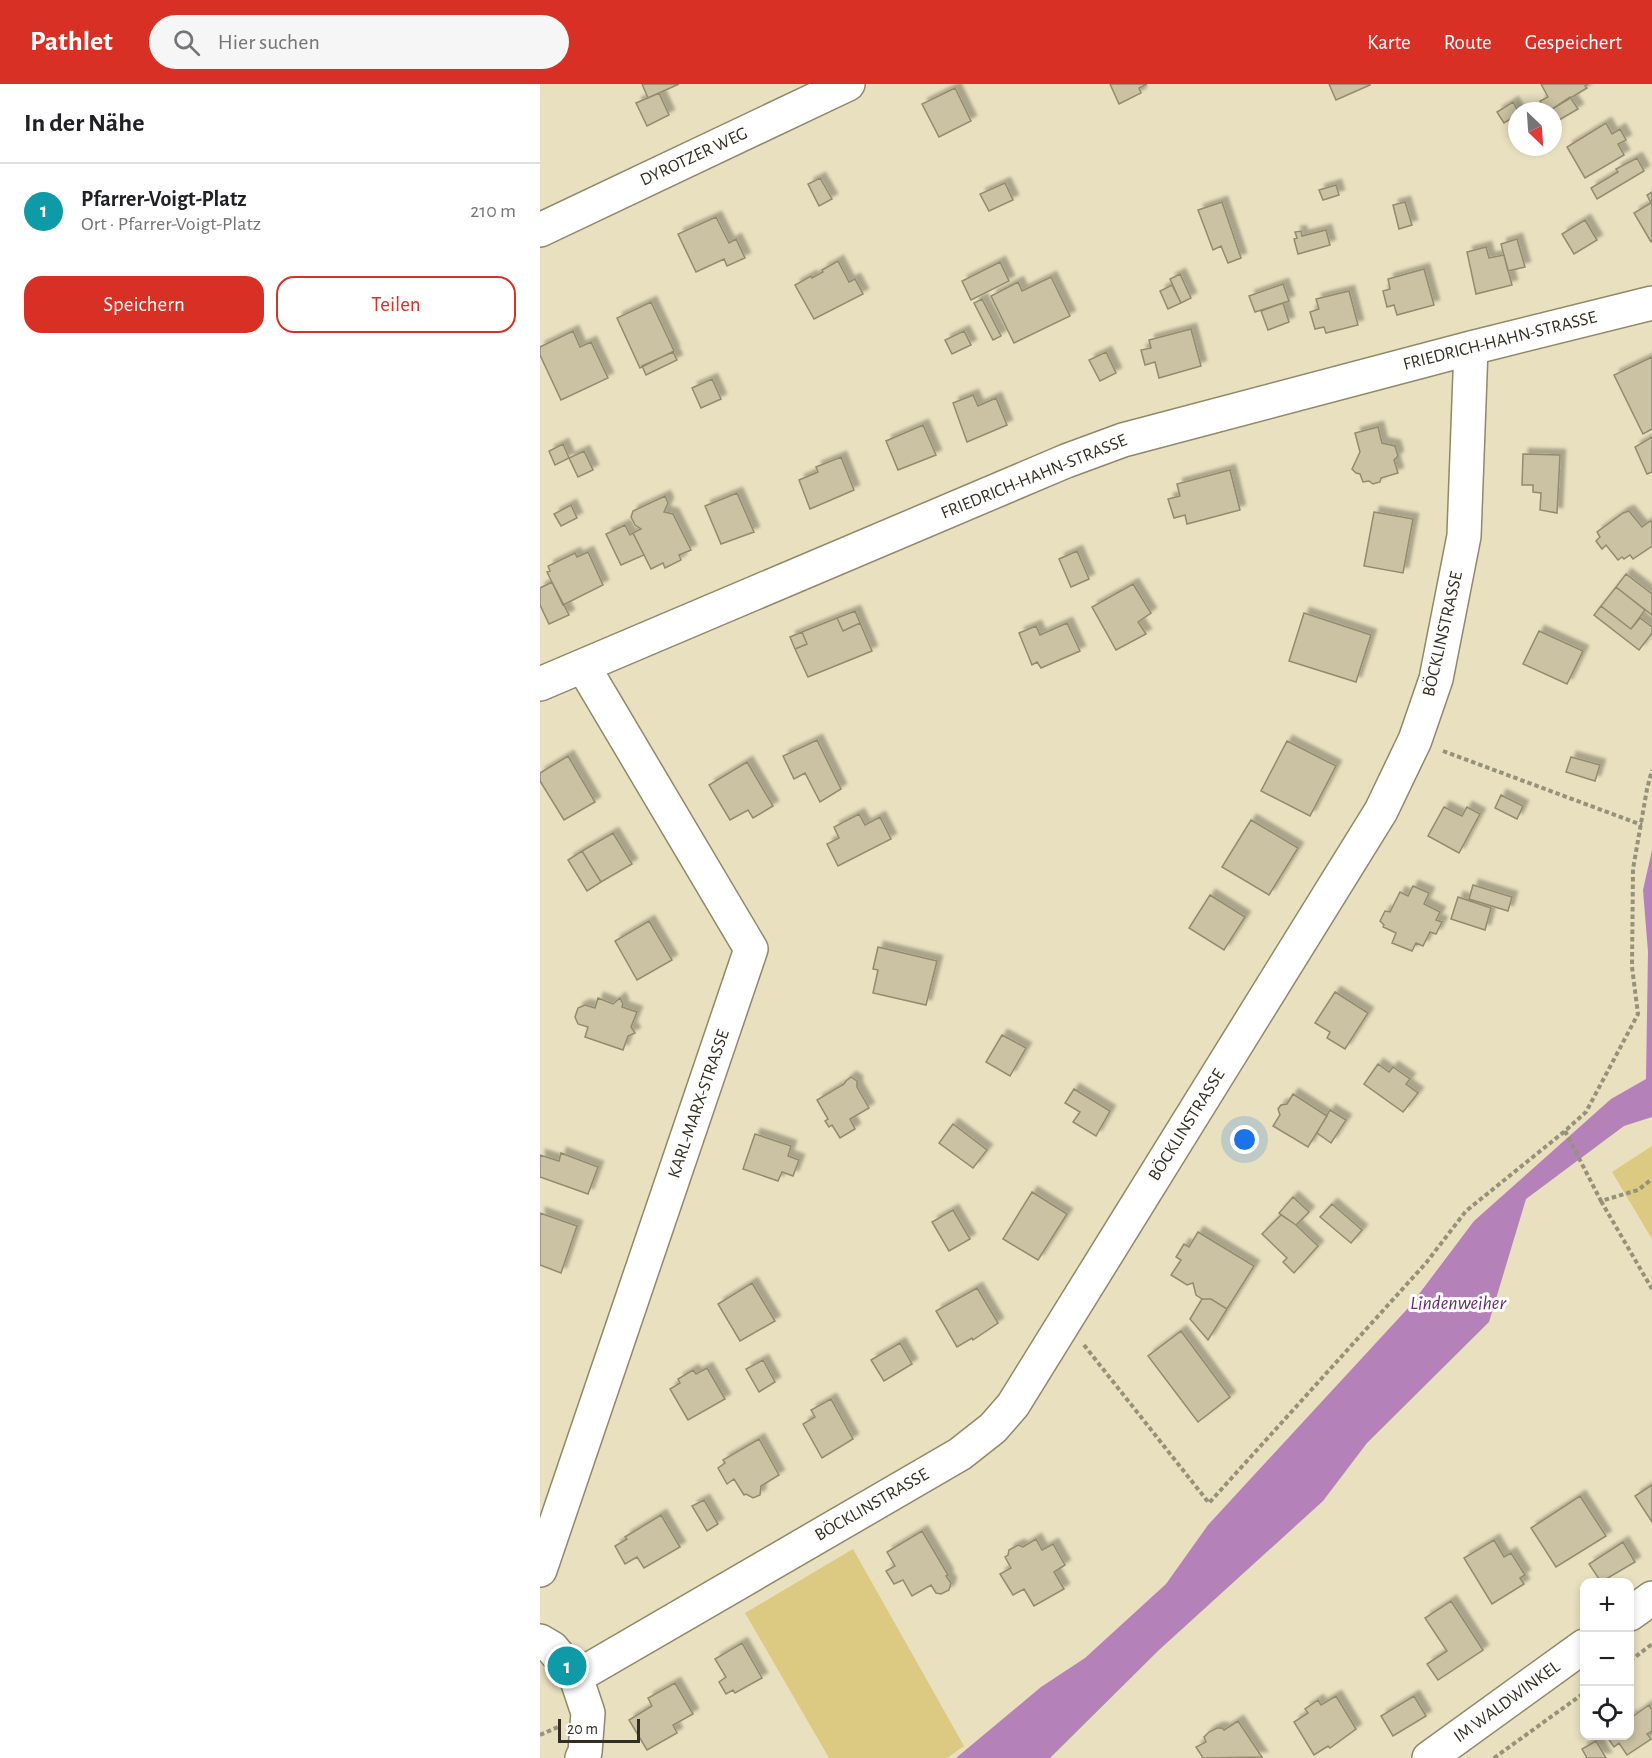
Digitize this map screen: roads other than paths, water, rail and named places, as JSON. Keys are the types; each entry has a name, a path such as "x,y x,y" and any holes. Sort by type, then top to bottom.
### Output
{"street":[{"name":"DYROTZER WEG","path":"540,231 848,84"},
{"name":"FRIEDRICH-HAHN-STRASSE","path":"540,684 1055,465 1123,440 1471,348 1652,303"},
{"name":"BÖCKLINSTRASSE","path":"576,1677 960,1454 993,1428 1013,1405 1381,811 1415,740 1436,679 1464,536 1471,348"},
{"name":"KARL-MARX-STRASSE","path":"540,1570 752,949 583,666"},
{"path":"1634,1611 1652,1598"},
{"path":"540,1641 552,1648 576,1677 588,1713 585,1752 582,1758"},
{"name":"IM WALDWINKEL","path":"1429,1758 1580,1649"}],"water":[{"name":"Lindenweiher","path":"1652,850 1652,1117 1624,1126 1526,1199 1489,1322 1367,1443 1323,1501 1159,1650 1050,1758 956,1758 1041,1687 1085,1658 1166,1584 1208,1525 1410,1306 1474,1221 1611,1099 1646,1079 1648,952 1643,890"}],"place":[{"name":"Pfarrer-Voigt-Platz","path":"567,1666"}]}
